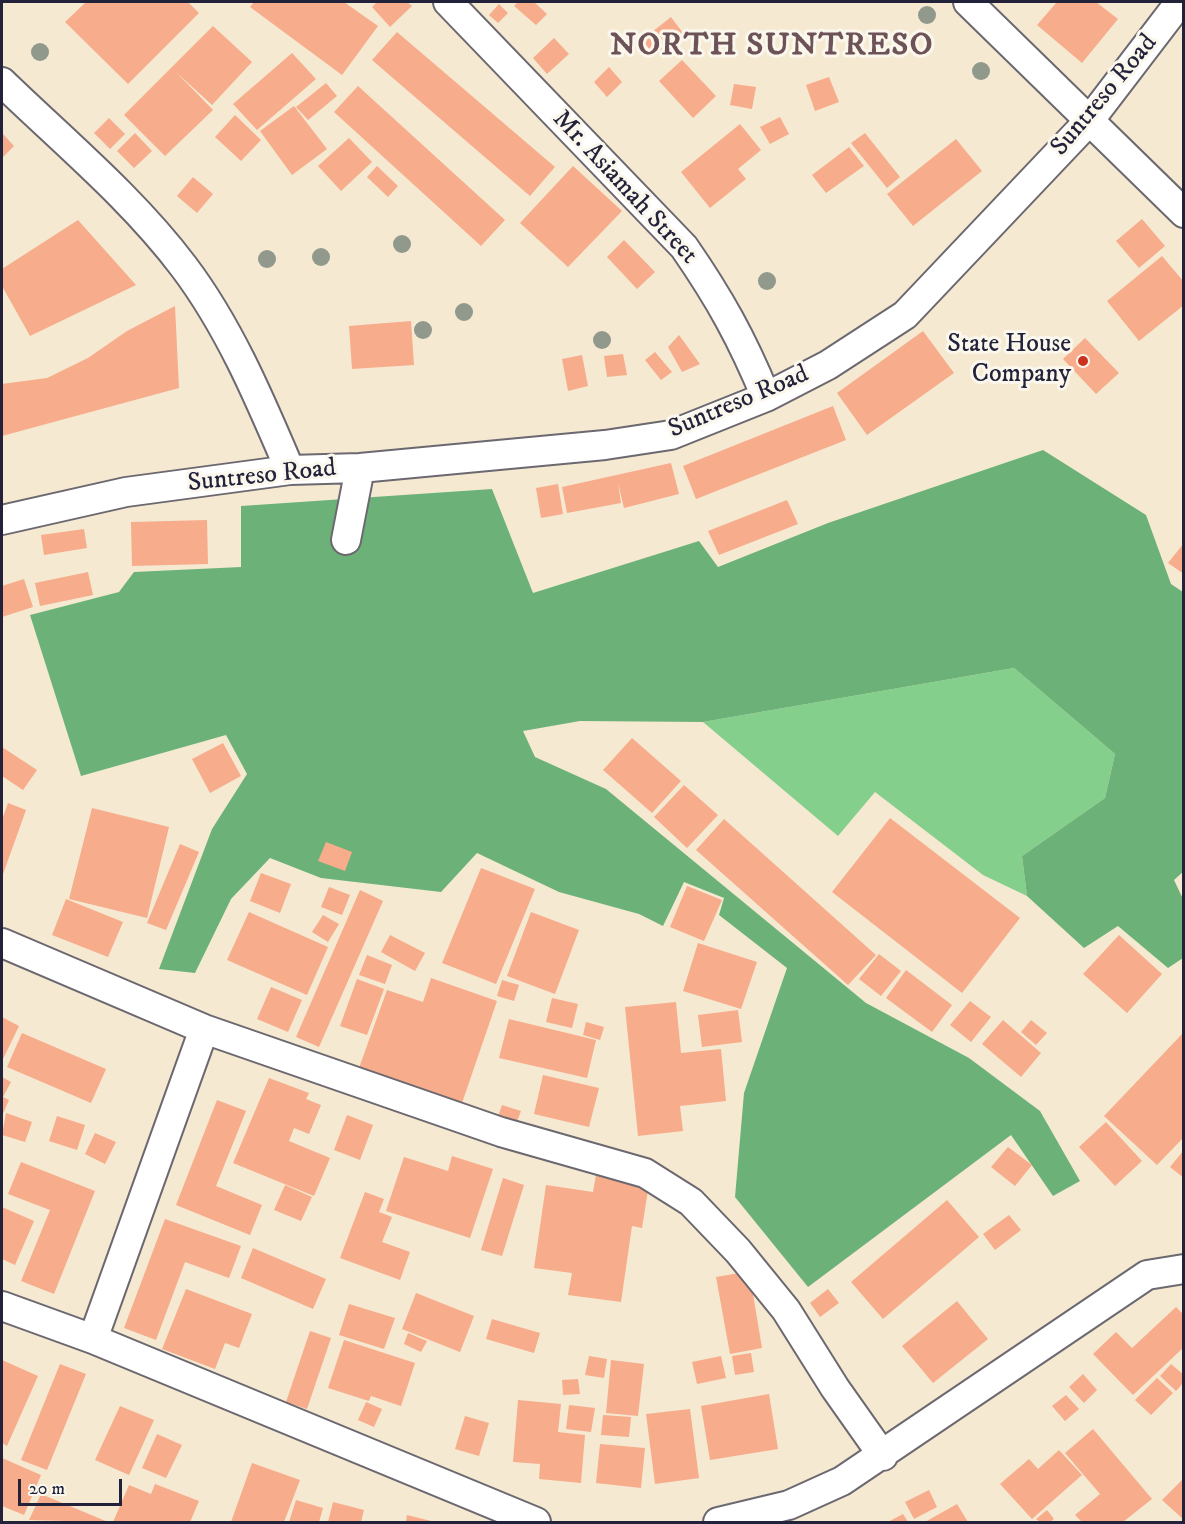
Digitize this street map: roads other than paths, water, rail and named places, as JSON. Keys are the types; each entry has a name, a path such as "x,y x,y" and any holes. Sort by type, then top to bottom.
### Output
{"street":[{"name":"Mr. Asiamah Street","path":"448,2 684,247 714,290 741,336 766,397"},
{"path":"968,2 1184,213"},
{"name":"Suntreso Road","path":"2,520 126,492 290,470 360,468 604,445 671,435 766,397 828,364 905,315 1089,121 1180,2"},
{"path":"2,82 128,204 185,268 243,362 290,470"},
{"path":"346,540 360,468"},
{"path":"2,943 204,1029 501,1131 645,1173 690,1202 738,1251 786,1310 835,1388 883,1455"},
{"path":"93,1339 204,1029"},
{"path":"718,1522 789,1505 842,1481 1147,1275 1184,1269"},
{"path":"2,1306 93,1339 536,1522"}],"place":[{"name":"State House Company","path":"1083,361"}],"district":[{"name":"NORTH SUNTRESO","path":"772,47"}]}
